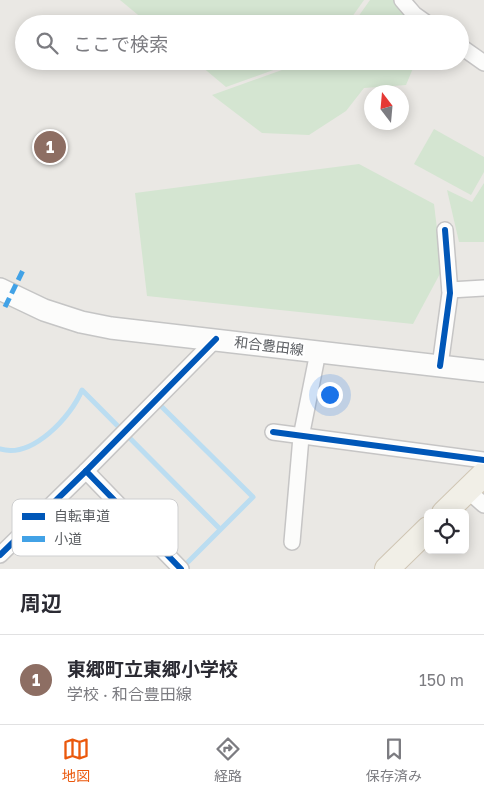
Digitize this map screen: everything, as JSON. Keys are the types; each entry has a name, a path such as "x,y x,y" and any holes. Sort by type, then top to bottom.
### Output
{"main road":[{"name":"和合豊田線","path":"0,289 44,310 81,322 111,328 484,371"},
{"path":"452,509 476,497 484,474"},
{"path":"387,569 424,533"}],"street":[{"path":"402,0 415,15"},
{"path":"469,52 484,63"},
{"path":"440,366 450,290 445,230"},
{"path":"450,290 484,288"},
{"path":"57,499 216,339"},
{"path":"292,542 301,437 318,352"},
{"path":"273,432 484,460"},
{"path":"86,471 113,499"},
{"path":"0,555 12,543"},
{"path":"168,556 181,569"}],"green space":[{"path":"120,0 364,0 353,15 138,15"},
{"path":"370,0 393,0 406,15 359,15"},
{"path":"206,70 273,70 226,87"},
{"path":"282,70 412,70 406,85 364,85 364,88 346,111 309,135 262,133 212,95"},
{"path":"434,129 484,157 484,172 471,195 414,164"},
{"path":"359,164 434,204 442,270 413,324 147,296 135,193"},
{"path":"484,183 484,242 459,242 447,190 472,202"}],"waterway":[{"path":"0,449 25,448 37,442 60,423 77,401 82,390 220,529"},
{"path":"160,405 253,497 183,567"}],"marked path":[{"path":"5,307 24,268"}],"cycle path":[{"path":"440,366 450,293 445,230"},
{"path":"57,499 216,339"},
{"path":"273,432 484,460"},
{"path":"86,471 113,499"},
{"path":"0,555 12,543"},
{"path":"168,556 181,569"}],"place":[{"name":"東郷町立東郷小学校","path":"50,147"}]}
